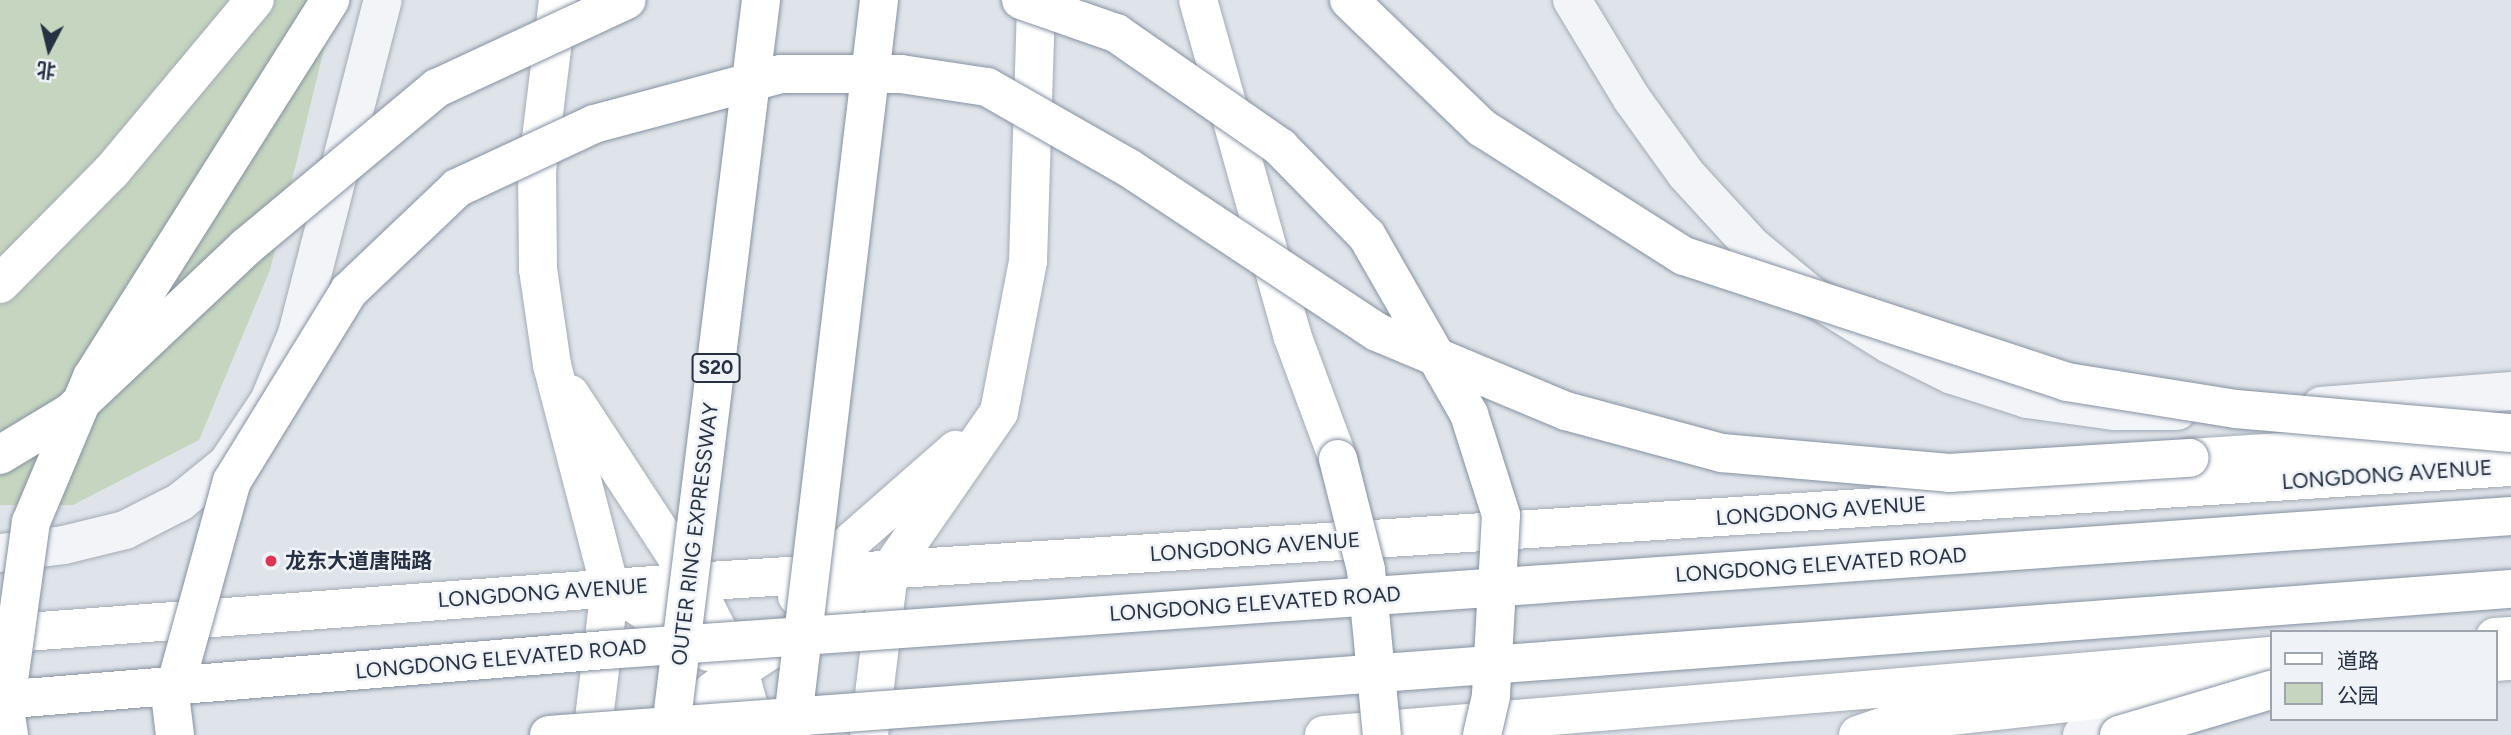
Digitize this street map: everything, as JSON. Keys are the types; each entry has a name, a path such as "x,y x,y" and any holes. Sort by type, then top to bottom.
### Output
{"main road":[{"path":"0,284 111,173 255,0"},
{"path":"9,735 5,709 31,522 92,377 330,0"},
{"path":"558,0 537,171 538,269 552,365 610,588 592,735"},
{"path":"0,455 71,412 246,247 437,88 627,0"},
{"name":"OUTER RING EXPRESSWAY","path":"670,735 761,0"},
{"path":"791,735 879,0"},
{"path":"1021,0 1116,33 1280,148 1367,236 1469,414 1501,515 1491,696 1482,735"},
{"path":"655,735 739,671 889,571 999,412 1028,261 1036,0"},
{"path":"1198,0 1292,335 1338,459 1367,570 1382,735"},
{"path":"1349,0 1482,128 1684,256 2067,382 2236,409 2511,435"},
{"path":"174,735 171,702 232,481 349,291 457,188 594,124 781,74 901,74 987,87 1129,168 1377,332 1566,411 1722,453 1949,473 2511,435"},
{"path":"552,365 693,582 739,671 757,735"},
{"path":"699,735 739,671 813,575 999,412"},
{"name":"LONGDONG AVENUE","path":"0,634 693,582 2511,467"},
{"name":"LONGDONG ELEVATED ROAD","path":"0,700 619,649 2511,516"},
{"path":"869,735 889,571"},
{"path":"610,588 739,671 817,735"},
{"path":"550,735 2511,589"},
{"path":"1324,735 2270,656"},
{"path":"1857,735 1896,722 2270,680"},
{"path":"2119,735 2270,691"}],"street":[{"path":"0,553 64,545 125,530 180,502 234,453 269,401 297,334 383,0"},
{"path":"1572,0 1632,99 1686,174 1752,246 1812,296 1889,344 1952,375 2027,399 2115,411 2248,412 2511,391"},
{"path":"2082,735 2213,699 2270,691"}],"green space":[{"path":"0,0 336,0 270,270 199,440 73,505 0,505"}],"place":[{"name":"龙东大道唐陆路","path":"271,561"}]}
